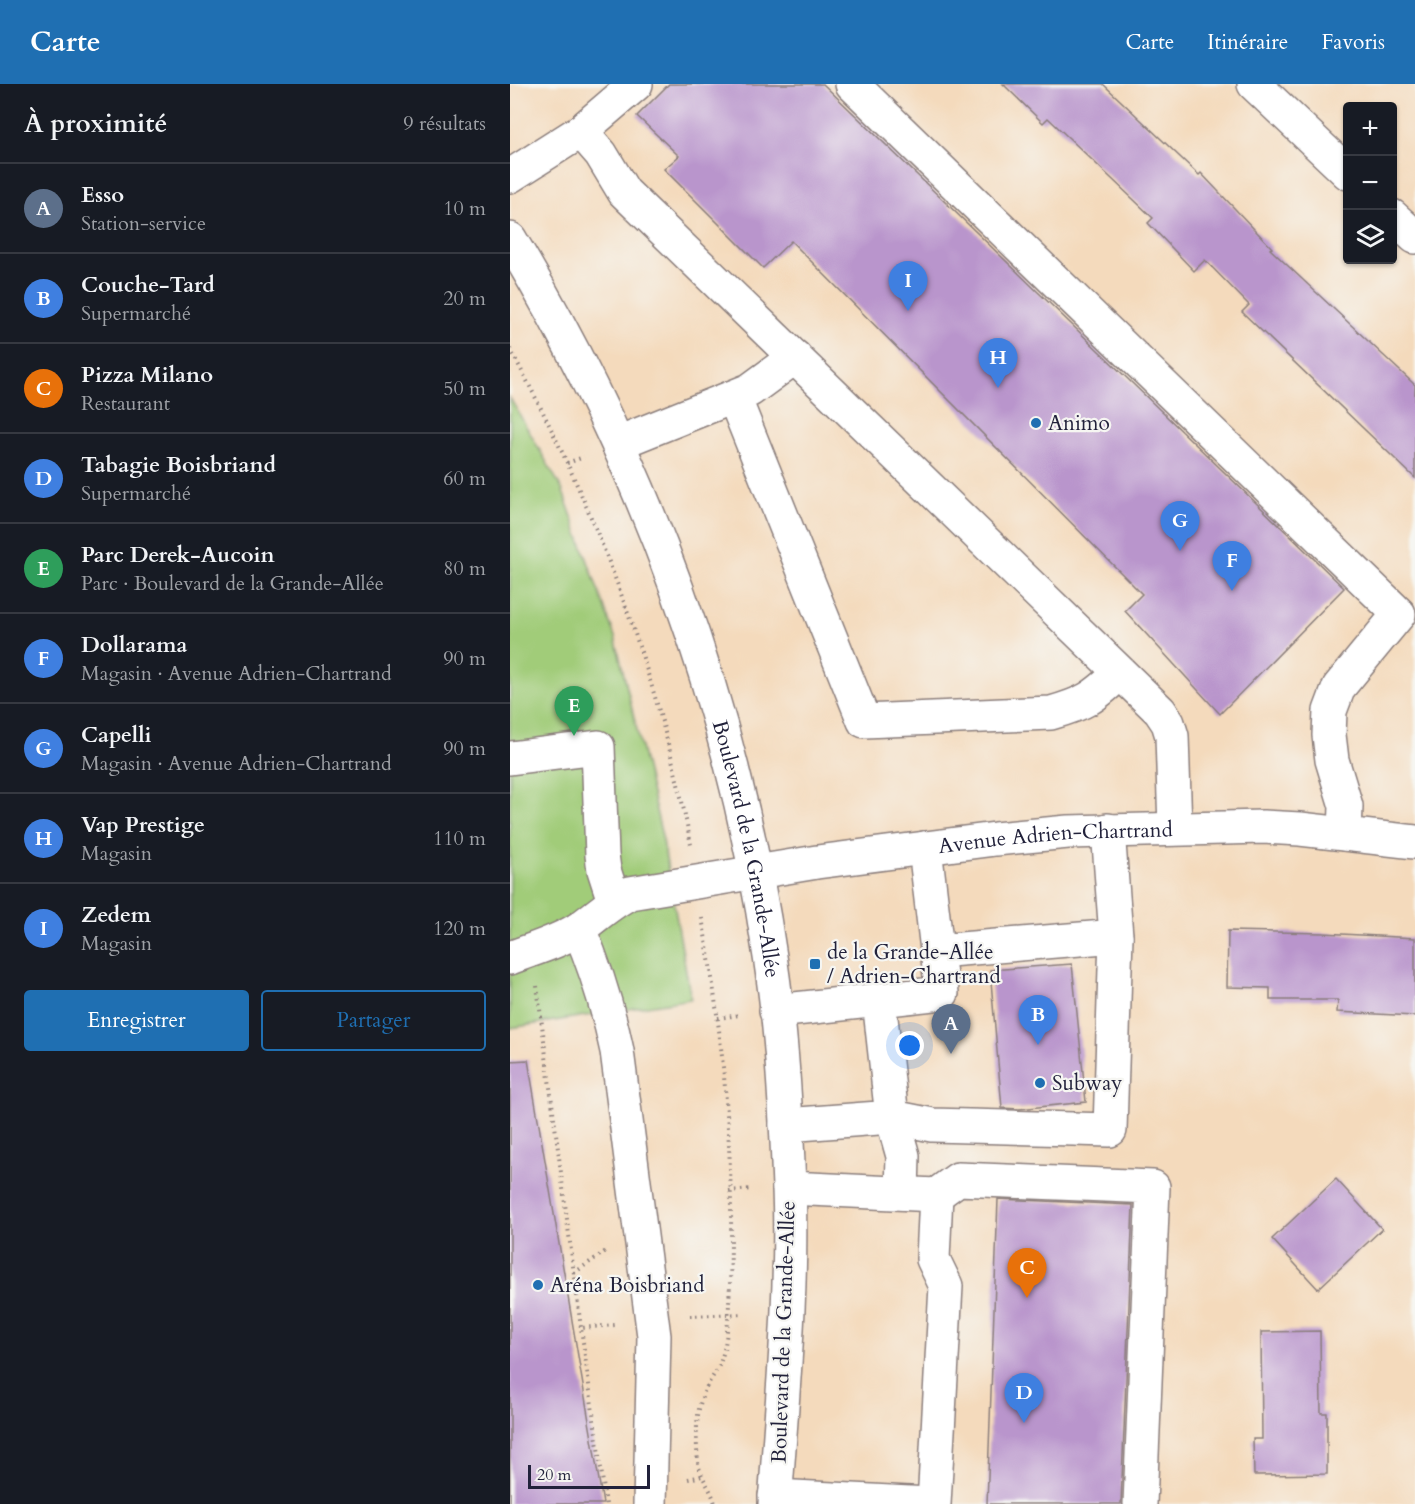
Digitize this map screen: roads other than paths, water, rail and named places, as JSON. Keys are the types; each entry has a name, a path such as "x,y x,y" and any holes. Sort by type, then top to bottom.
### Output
{"street":[{"path":"510,176 581,131 636,84"},
{"path":"852,84 1399,614 1339,687 1330,711 1329,735 1332,760 1346,806 1345,834"},
{"path":"1254,84 1343,169"},
{"path":"581,131 601,154 624,192 1160,711 1168,723 1172,736 1175,828"},
{"path":"1397,221 1415,237"},
{"name":"Boulevard de la Grande-Allée","path":"510,239 565,335 618,443 672,574 700,658 741,804 771,964 786,1125 789,1264 775,1500"},
{"path":"618,443 734,397 767,379 795,357"},
{"path":"734,397 864,721 1051,713 1077,706 1094,698 1120,673"},
{"path":"510,759 598,747 602,855 604,870 614,901"},
{"name":"Avenue Adrien-Chartrand","path":"510,958 579,929 614,901 630,893 755,871 925,848 1023,836 1175,828 1263,827 1415,842"},
{"path":"786,1125 892,1117 932,1125 1110,1130 1116,936 1108,830"},
{"path":"776,1011 942,993 925,848"},
{"path":"579,929 597,973 617,1051 647,1270 654,1336 650,1504"},
{"path":"937,951 1116,936"},
{"path":"879,1000 892,1117 903,1156 902,1193"},
{"path":"789,1188 936,1195 958,1179 1152,1187 1140,1504"},
{"path":"934,1504 946,1286 933,1259 936,1195"},
{"path":"775,1500 929,1504"}],"place":[{"name":"Zedem","path":"908,311"},
{"name":"Vap Prestige","path":"998,388"},
{"name":"Animo","path":"1036,423"},
{"name":"Capelli","path":"1180,551"},
{"name":"Dollarama","path":"1232,591"},
{"name":"Parc Derek-Aucoin","path":"574,736"},
{"name":"de la Grande-Allée / Adrien-Chartrand","path":"815,964"},
{"name":"Couche-Tard","path":"1038,1045"},
{"name":"Esso","path":"951,1054"},
{"name":"Subway","path":"1040,1083"},
{"name":"Aréna Boisbriand","path":"538,1285"},
{"name":"Pizza Milano","path":"1027,1298"},
{"name":"Tabagie Boisbriand","path":"1024,1423"}]}
